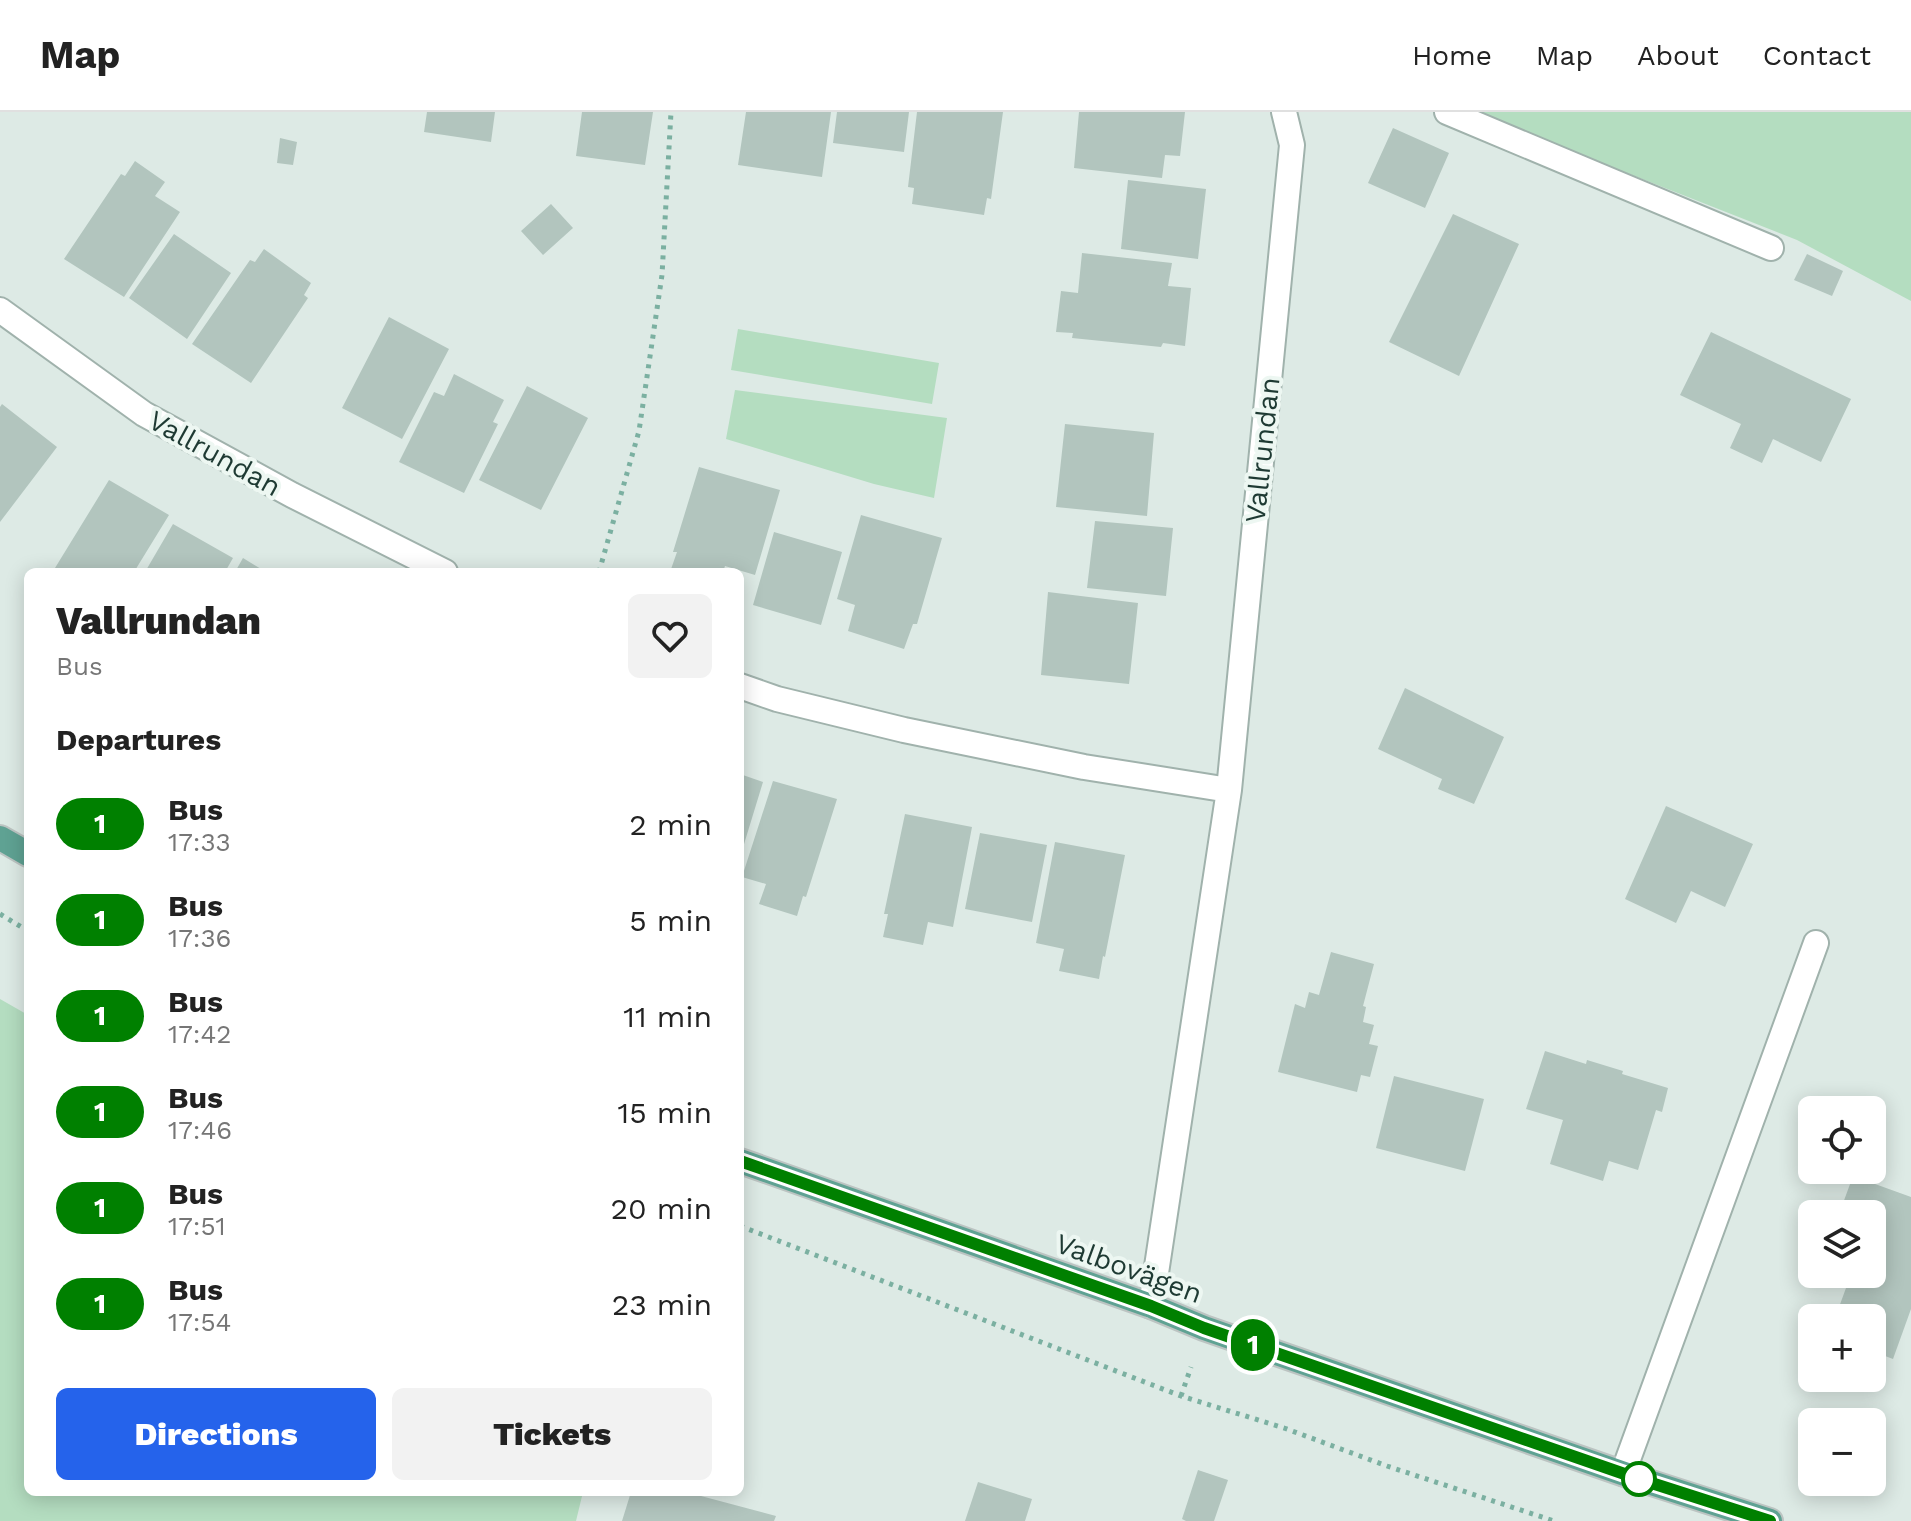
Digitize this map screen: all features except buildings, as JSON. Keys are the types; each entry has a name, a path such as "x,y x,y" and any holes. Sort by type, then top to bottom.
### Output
{"main road":[{"path":"0,838 24,852"},
{"name":"Valbovägen","path":"744,1162 1151,1306 1204,1328 1770,1521"}],"street":[{"name":"Vallrundan","path":"1151,1306 1229,790 1292,145 1284,112"},
{"path":"1447,112 1771,248"},
{"name":"Vallrundan","path":"0,310 144,414 292,495 437,568"},
{"path":"744,687 777,699 904,730 1084,767 1229,790"},
{"path":"1623,1473 1816,943"}],"path":[{"path":"600,568 639,431 662,275 671,112"},
{"path":"0,914 24,929"},
{"path":"744,1228 1181,1396 1554,1521"}],"green space":[{"path":"1472,112 1911,112 1911,301 1797,240"},
{"path":"738,329 939,363 932,404 731,370"},
{"path":"735,390 947,418 934,498 874,484 726,439"},
{"path":"0,999 24,1013 24,1496 582,1496 576,1521 0,1521"}],"bus line":[{"name":"1","path":"744,1162 1151,1306 1204,1328 1639,1479 1770,1521"}]}
